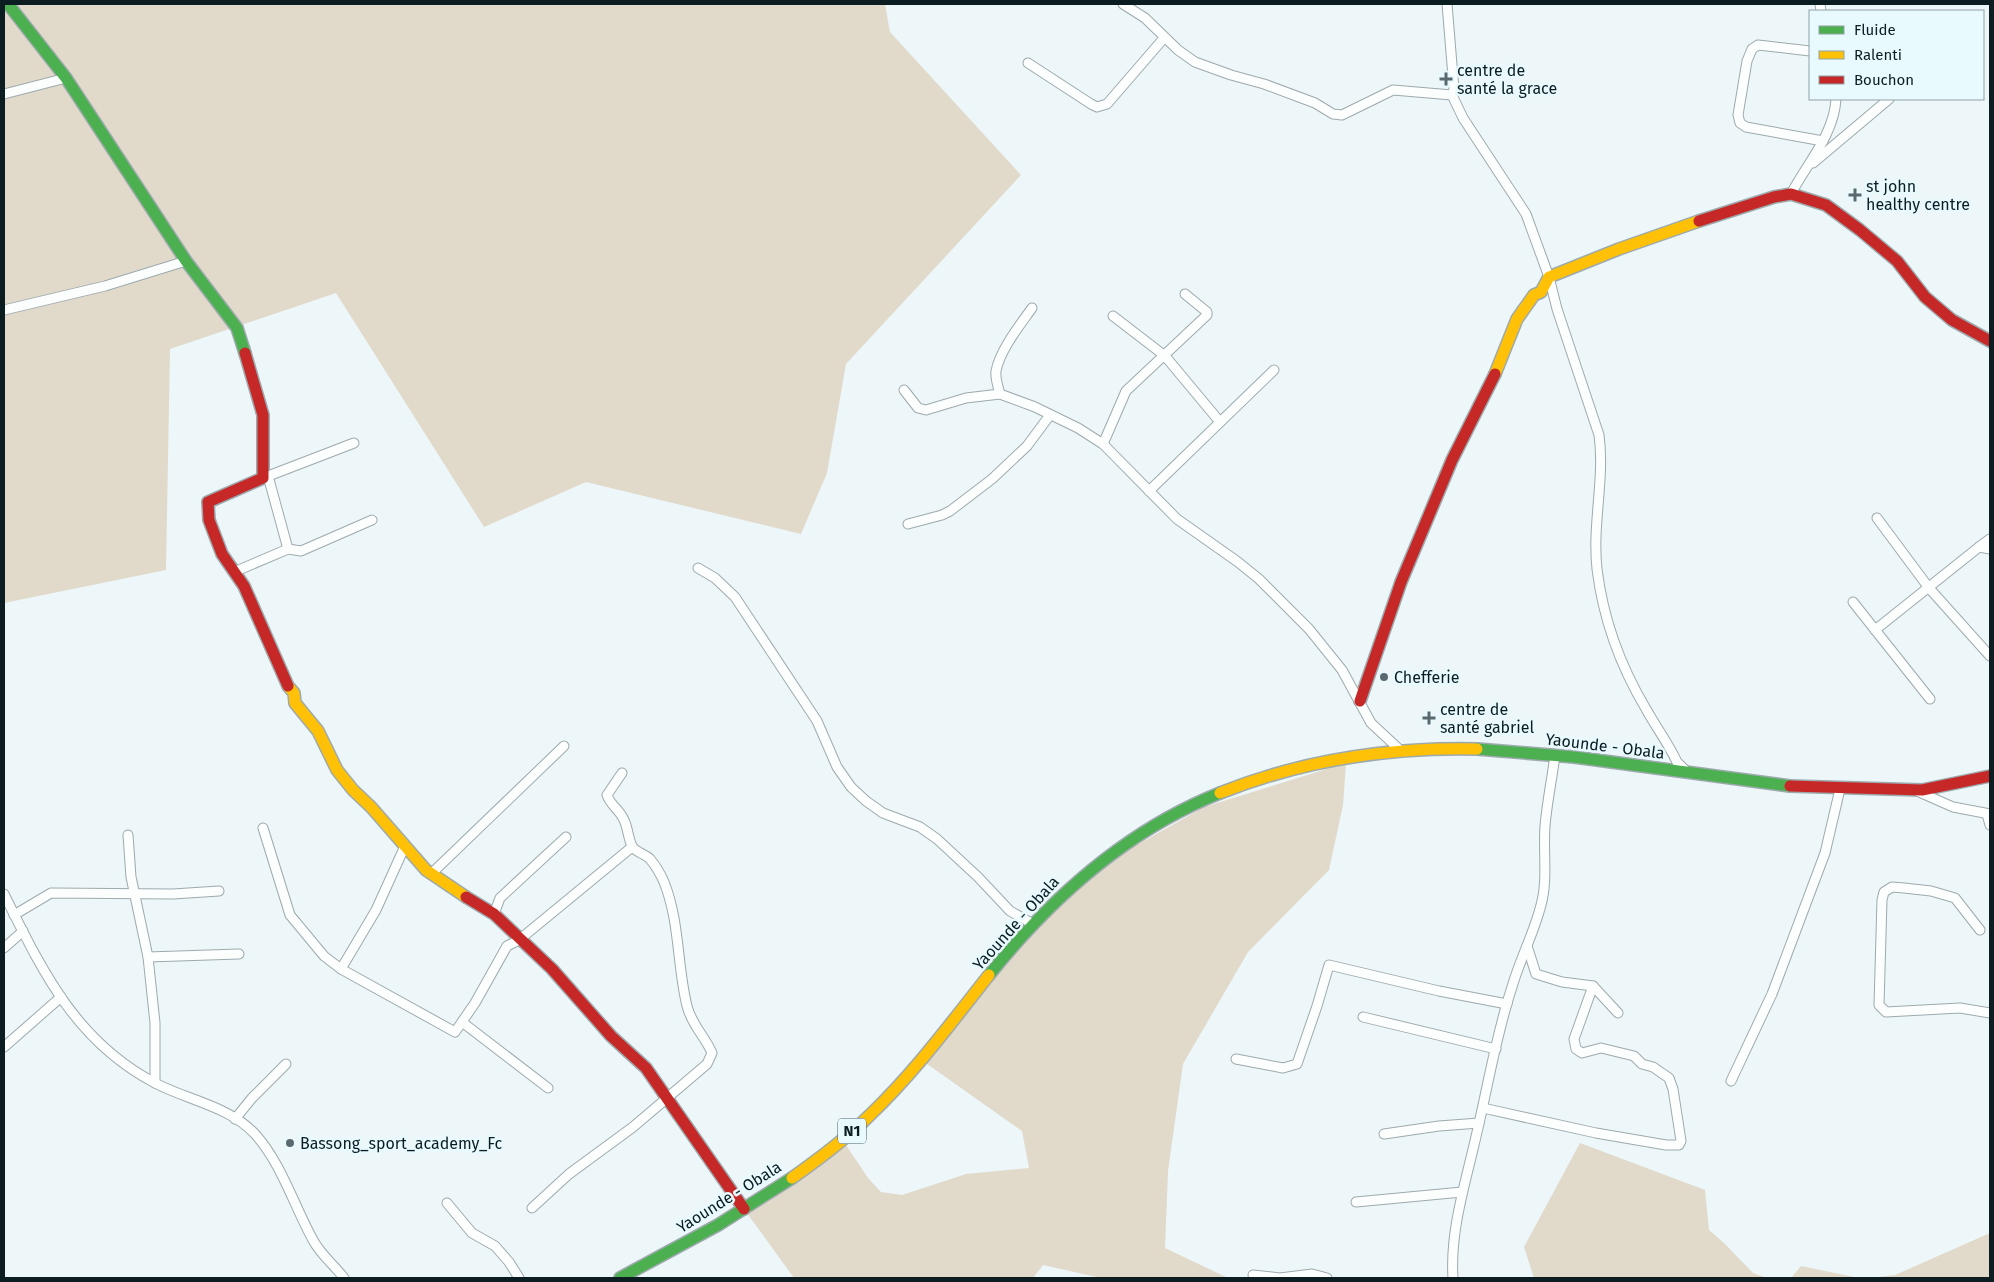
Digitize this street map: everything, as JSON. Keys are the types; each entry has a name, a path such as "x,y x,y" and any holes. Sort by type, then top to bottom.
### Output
{"main road":[{"path":"8,4 66,78 186,261 237,328 263,415 266,477 208,502 209,520 222,554 244,586 287,685 294,693 295,703 318,731 337,770 431,874 494,914 519,940 552,969 611,1036 646,1068 744,1209"},
{"path":"1360,701 1401,582 1452,460 1498,368 1517,319 1534,295 1541,292 1549,277 1712,216 1774,197 1791,194 1826,205 1860,230 1897,261 1925,296 1952,320 1990,341"},
{"name":"Yaounde - Obala","path":"620,1278 694,1240 804,1170 839,1143 901,1083 1033,924 1073,884 1121,848 1204,799 1279,772 1354,756 1400,750 1444,748 1555,755 1788,786 1840,789 1916,790 1990,776"}],"street":[{"path":"1124,4 1149,22 1164,38 1195,62 1315,103 1333,114 1342,115 1393,90 1409,90 1434,95 1452,95"},
{"path":"1447,4 1454,88 1452,95 1466,123 1526,214 1549,277 1599,435 1601,453 1596,538 1597,568 1608,618 1626,674 1677,762 1688,773"},
{"path":"1028,63 1091,104 1102,107 1107,104 1164,38"},
{"path":"1809,50 1758,45 1752,49 1747,61 1738,115 1740,123 1746,127 1823,141"},
{"path":"4,94 66,78"},
{"path":"1791,194 1823,141 1835,108 1836,100"},
{"path":"1809,166 1888,100"},
{"path":"4,310 105,286 186,261"},
{"path":"1103,444 1126,391 1207,315 1207,312 1185,294"},
{"path":"1000,394 996,378 998,365 1011,340 1032,308"},
{"path":"1113,316 1165,356 1220,422"},
{"path":"1149,491 1274,370"},
{"path":"904,390 918,408 926,410 966,398 1000,394 1078,428 1103,444 1177,519 1238,562 1283,603 1327,649 1360,701 1371,723 1400,750"},
{"path":"908,524 942,515 964,500 1014,459 1027,446 1050,415"},
{"path":"288,549 266,477 354,442"},
{"path":"1877,518 1929,588 1990,656"},
{"path":"234,572 288,549 301,551 372,520"},
{"path":"1875,630 1990,539"},
{"path":"1979,547 1990,549"},
{"path":"698,568 715,578 735,597 817,721 837,767 851,787 883,813 920,827 937,838 1010,911 1033,924"},
{"path":"1853,602 1930,699"},
{"path":"431,874 564,746"},
{"path":"1453,1278 1452,1264 1455,1231 1462,1192 1483,1108 1487,1080 1507,1004 1542,905 1545,884 1545,826 1555,755"},
{"path":"532,1208 569,1174 626,1132 665,1097 707,1064 712,1053 707,1042 696,1028 688,1008 680,968 675,924 664,882 650,859 632,847 624,820 609,801 607,795 622,773"},
{"path":"1731,1081 1779,977 1825,854 1840,789"},
{"path":"1916,790 1954,806 1989,814 1990,825"},
{"path":"263,828 290,915 324,956 341,969 455,1032 475,1003 507,946 519,940 632,847"},
{"path":"128,835 135,893 148,957 156,1023 155,1083"},
{"path":"494,914 500,898 566,837"},
{"path":"341,969 376,910 405,846"},
{"path":"1980,930 1955,898 1904,888 1892,887 1884,892 1882,900 1879,1005 1886,1012 1960,1008 1990,1013"},
{"path":"14,915 51,893 173,894 219,891"},
{"path":"4,894 40,967 90,1035 126,1065 155,1083 212,1106 235,1119 255,1134 274,1162 314,1243 344,1278"},
{"path":"4,948 22,932"},
{"path":"1526,946 1536,974 1562,982 1593,986 1618,1013"},
{"path":"148,957 239,954"},
{"path":"1236,1059 1283,1068 1297,1064 1329,965 1439,991 1507,1004"},
{"path":"1483,1108 1596,1132 1666,1145 1679,1145 1681,1141 1673,1089 1669,1078 1653,1067 1642,1064 1634,1056 1601,1048 1582,1053 1576,1049 1574,1039 1593,986"},
{"path":"4,1047 61,997"},
{"path":"1363,1017 1496,1049"},
{"path":"462,1022 548,1088"},
{"path":"235,1119 252,1098 286,1064"},
{"path":"1384,1134 1480,1122"},
{"path":"1356,1202 1462,1192"},
{"path":"447,1204 472,1233 495,1246 509,1262 519,1278"},
{"path":"1253,1275 1280,1278 1312,1274 1327,1278"}],"shaded area":[{"path":"4,4 885,4 890,32 1021,175 846,364 827,473 801,534 586,482 484,527 336,293 170,349 166,570 4,603"},
{"path":"1346,763 1343,805 1329,870 1248,952 1183,1064 1168,1171 1165,1248 1228,1278 1101,1278 1043,1265 1033,1278 794,1278 744,1209 842,1139 868,1178 881,1192 902,1195 966,1174 1029,1168 1022,1131 920,1059 1023,934 1121,854 1204,807"},
{"path":"1580,1143 1705,1190 1709,1230 1753,1273 1767,1278 1534,1278 1524,1247"},
{"path":"1990,1233 1990,1278 1871,1278 1895,1275"},
{"path":"1801,1266 1859,1278 1791,1278"}],"traffic: fast":[{"path":"8,4 66,78 186,261 237,328 245,353"},
{"path":"1477,749 1574,757 1790,786"},
{"path":"989,975 1038,919 1093,869 1153,826 1186,808 1220,793"},
{"path":"620,1278 718,1225 792,1178"}],"traffic: slow":[{"path":"1495,374 1517,319 1534,295 1541,292 1549,277 1619,249 1699,221"},
{"path":"288,686 294,693 295,703 318,731 337,770 353,790 371,807 426,870 466,897"},
{"path":"1220,793 1283,772 1346,758 1411,750 1477,749"},
{"path":"792,1178 842,1140 886,1099 932,1047 989,975"}],"traffic: jam":[{"path":"1699,221 1774,197 1791,194 1826,205 1897,261 1925,297 1952,320 1990,341"},
{"path":"245,353 263,415 263,478 208,502 209,520 222,554 244,586 288,686"},
{"path":"1360,701 1401,582 1452,460 1495,374"},
{"path":"1790,786 1922,790 1990,776"},
{"path":"466,897 494,914 552,969 611,1036 646,1068 744,1209"}],"place":[{"name":"centre de santé la grace","path":"1446,79"},
{"name":"st john healthy centre","path":"1855,195"},
{"name":"Chefferie","path":"1384,677"},
{"name":"centre de santé gabriel","path":"1429,718"},
{"name":"Bassong_sport_academy_Fc","path":"290,1143"}]}
